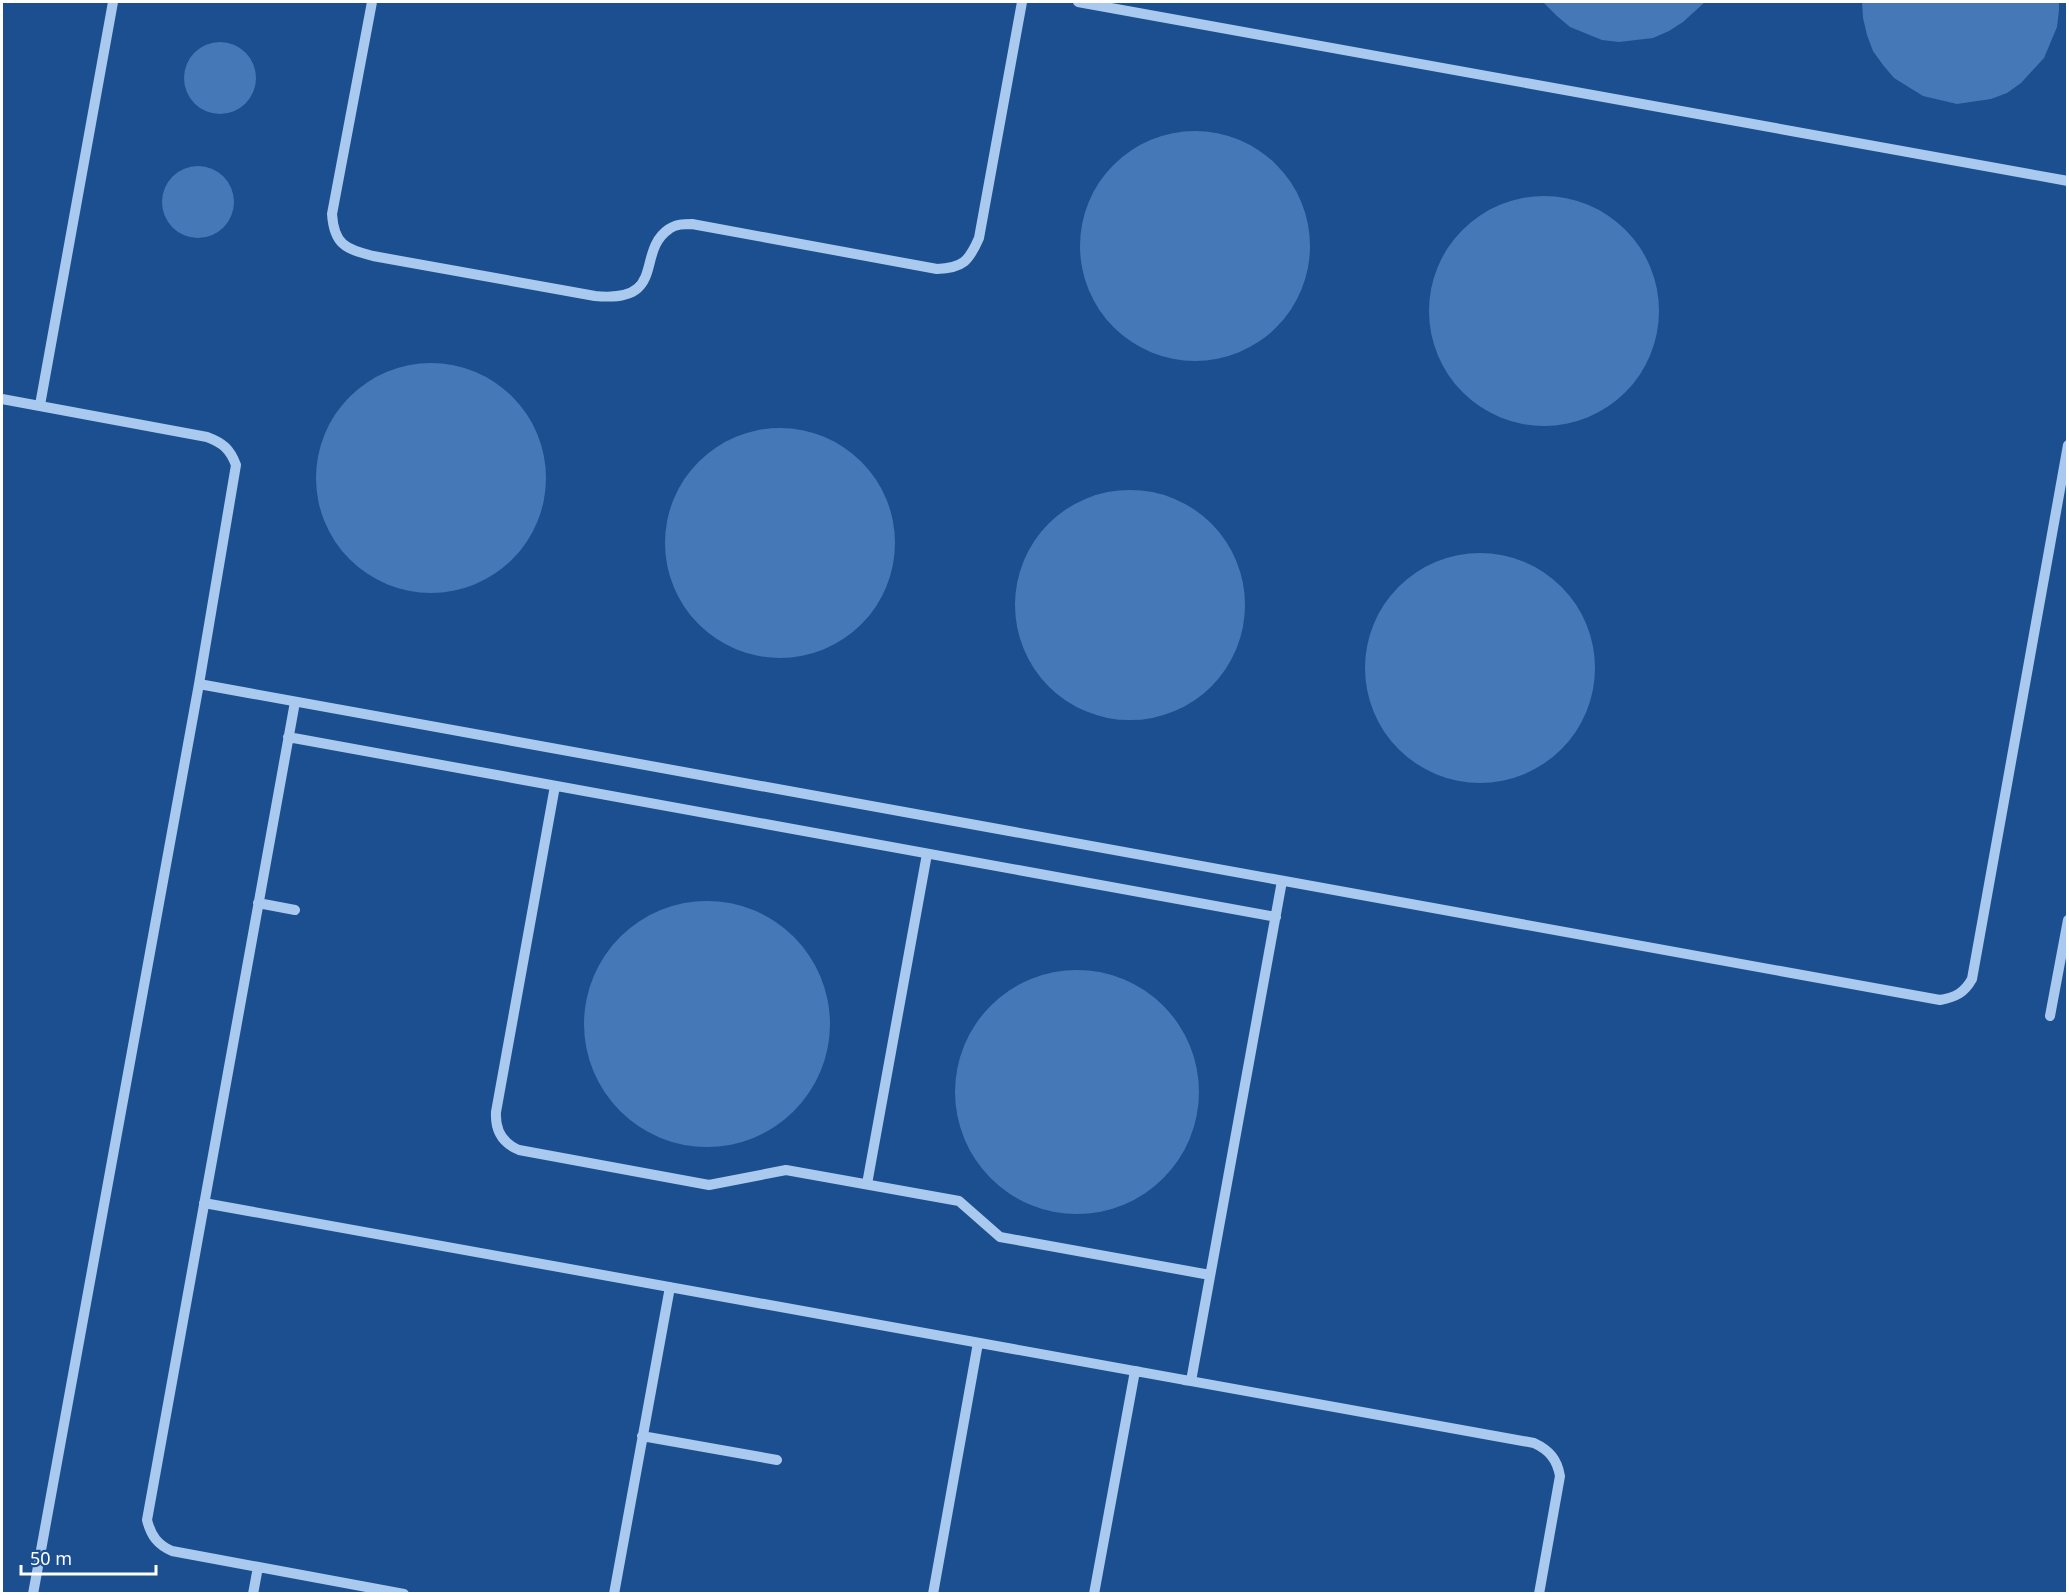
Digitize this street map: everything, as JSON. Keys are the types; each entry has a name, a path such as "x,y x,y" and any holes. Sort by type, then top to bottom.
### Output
{"lane":[{"path":"39,405 113,2"},
{"path":"372,2 333,214 333,229 340,243 355,252 373,256 613,298 629,294 643,282 658,242 668,229 678,225 692,224 937,269 953,268 965,262 974,251 979,238 1022,2"},
{"path":"1078,2 2067,181"},
{"path":"2,399 207,437 221,442 232,453 236,465 199,684 33,1593"},
{"path":"199,684 1940,1000 1954,998 1966,990 1972,979 2067,445"},
{"path":"295,702 147,1520 158,1543 172,1551 404,1593"},
{"path":"288,737 1276,917"},
{"path":"555,786 496,1112 497,1128 506,1142 519,1150 709,1185 786,1170 959,1201 1000,1237 1210,1275"},
{"path":"867,1184 927,854"},
{"path":"1094,1593 1135,1371 1191,1381 1282,880"},
{"path":"258,903 295,910"},
{"path":"2050,1016 2067,920"},
{"path":"204,1203 1534,1443 1542,1447 1554,1459 1560,1476 1539,1593"},
{"path":"614,1593 669,1287"},
{"path":"933,1593 978,1343"},
{"path":"642,1436 777,1460"},
{"path":"253,1593 258,1567"}],"building":[{"path":"1543,2 1705,2 1669,31 1653,38 1619,42 1602,40 1570,27"},
{"path":"1862,2 2059,2 2059,10 2057,27 2044,58 2021,83 2007,93 1991,99 1957,104 1923,96 1894,78 1873,51 1863,18"},
{"path":"227,42 246,52 254,64 256,78 254,92 246,104 234,112 213,114 194,104 186,92 184,71 194,52 206,44"},
{"path":"1184,131 1206,131 1249,144 1268,157 1284,173 1297,192 1305,213 1310,246 1308,268 1297,300 1284,319 1268,335 1249,348 1228,356 1206,361 1184,361 1141,348 1122,335 1106,319 1093,300 1085,279 1080,257 1080,235 1093,192 1106,173 1122,157 1141,144 1162,136"},
{"path":"205,166 224,176 232,188 234,202 232,216 224,228 212,236 191,238 172,228 164,216 162,195 172,176 184,168"},
{"path":"1533,196 1555,196 1598,209 1626,229 1646,257 1657,289 1659,311 1657,333 1646,365 1626,393 1598,413 1577,421 1555,426 1533,426 1490,413 1462,393 1442,365 1434,344 1429,322 1429,300 1442,257 1462,229 1490,209 1511,201"},
{"path":"420,363 442,363 485,376 513,396 533,424 544,456 546,478 544,500 533,532 513,560 485,580 464,588 442,593 420,593 377,580 349,560 329,532 321,511 316,489 316,467 329,424 349,396 377,376 398,368"},
{"path":"769,428 791,428 834,441 853,454 869,470 882,489 890,510 895,543 893,565 882,597 869,616 853,632 834,645 813,653 791,658 769,658 726,645 707,632 691,616 678,597 670,576 665,554 665,532 678,489 691,470 707,454 726,441 747,433"},
{"path":"1119,490 1141,490 1184,503 1212,523 1232,551 1243,583 1245,605 1243,627 1232,659 1212,687 1184,707 1163,715 1141,720 1119,720 1076,707 1048,687 1028,659 1020,638 1015,616 1015,594 1028,551 1048,523 1076,503 1097,495"},
{"path":"1469,553 1491,553 1534,566 1562,586 1582,614 1593,646 1595,668 1593,690 1582,722 1562,750 1534,770 1513,778 1491,783 1469,783 1426,770 1398,750 1378,722 1370,701 1365,679 1365,657 1378,614 1398,586 1426,566 1447,558"},
{"path":"707,901 731,904 754,911 775,922 794,937 809,956 820,977 827,1000 830,1024 827,1048 820,1071 809,1092 794,1111 775,1126 754,1137 731,1144 707,1147 683,1144 660,1137 639,1126 620,1111 605,1092 594,1071 587,1048 584,1024 587,1000 594,977 605,956 620,937 639,922 660,911 683,904"},
{"path":"1065,970 1089,970 1113,975 1135,984 1164,1005 1179,1024 1190,1045 1197,1068 1199,1092 1197,1116 1190,1139 1179,1160 1164,1179 1135,1200 1113,1209 1089,1214 1065,1214 1041,1209 1019,1200 999,1187 982,1170 969,1150 960,1128 955,1104 955,1080 960,1056 969,1034 982,1014 999,997 1019,984 1041,975"}]}
